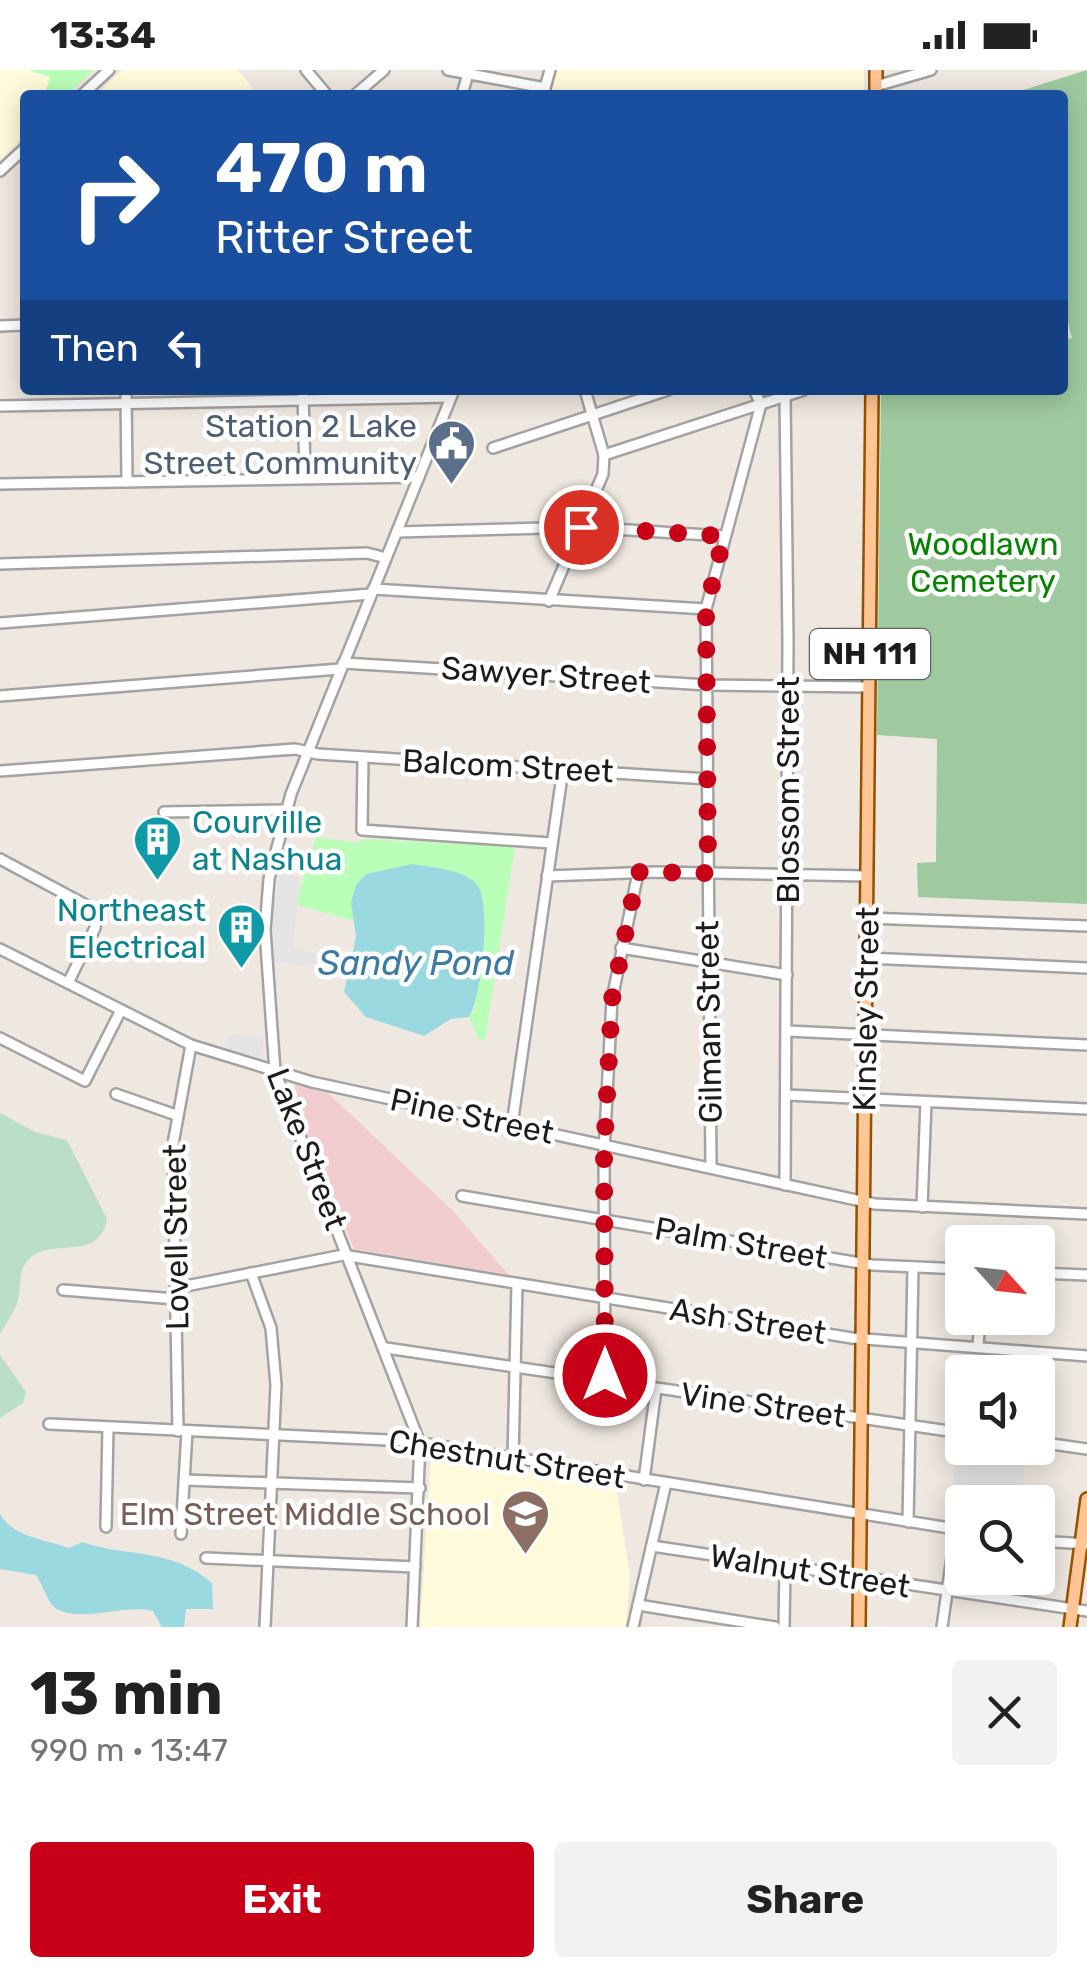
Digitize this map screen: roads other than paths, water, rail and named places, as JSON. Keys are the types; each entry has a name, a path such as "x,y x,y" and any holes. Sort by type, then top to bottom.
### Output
{"main road":[{"name":"Kinsley Street","path":"859,1627 872,395"},
{"path":"1070,1627 1085,1545 1087,1499"}],"street":[{"path":"87,90 109,70"},
{"path":"306,70 323,90"},
{"path":"361,90 384,70"},
{"path":"448,70 540,90"},
{"path":"879,90 931,70"},
{"path":"0,171 20,153"},
{"path":"126,395 127,482"},
{"path":"0,406 304,395 305,478"},
{"name":"Lake Street","path":"412,1627 420,1442 275,1072 265,919 286,810 452,395"},
{"path":"549,601 600,483 604,454 587,395"},
{"path":"493,448 652,395"},
{"path":"756,395 761,404"},
{"path":"604,454 787,395"},
{"name":"Blossom Street","path":"784,396 788,686 784,1185"},
{"name":"Gilman Street","path":"710,1168 706,610 761,404"},
{"path":"0,484 419,477"},
{"path":"396,532 581,527 724,536"},
{"path":"0,564 367,554 386,558"},
{"path":"0,623 372,592 706,610"},
{"name":"Sawyer Street","path":"0,696 342,666 869,688"},
{"name":"Balcom Street","path":"0,771 253,751 308,751 708,779"},
{"path":"363,757 362,830 551,842"},
{"path":"512,1125 563,768"},
{"path":"164,812 286,810"},
{"path":"0,859 97,911 96,928 68,983"},
{"path":"547,876 638,872 867,876"},
{"path":"605,1380 605,1145 612,999 638,872"},
{"path":"867,918 1087,926"},
{"name":"Pine Street","path":"0,948 191,1045 275,1072 863,1201 1087,1214"},
{"path":"621,948 788,974"},
{"path":"867,958 1087,968"},
{"path":"0,1038 84,1081 121,1010"},
{"path":"787,1031 1087,1045"},
{"name":"Lovell Street","path":"182,1534 176,1114 191,1045"},
{"path":"116,1094 176,1114"},
{"path":"787,1095 1087,1109"},
{"path":"922,1207 926,1102"},
{"name":"Palm Street","path":"462,1196 861,1263 945,1268"},
{"name":"Ash Street","path":"64,1290 176,1294 332,1255 349,1256 861,1339 1087,1356"},
{"path":"908,1522 913,1267"},
{"path":"251,1273 272,1336 274,1435 265,1627"},
{"path":"1055,1274 1087,1275"},
{"path":"513,1459 517,1284"},
{"path":"978,1346 979,1335"},
{"name":"Vine Street","path":"386,1348 945,1431"},
{"path":"644,1480 656,1389"},
{"name":"Chestnut Street","path":"49,1424 420,1442 945,1528"},
{"path":"106,1527 108,1428"},
{"path":"1055,1445 1087,1450"},
{"path":"184,1480 420,1488"},
{"path":"633,1627 666,1483"},
{"path":"1055,1542 1085,1545"},
{"name":"Walnut Street","path":"652,1546 945,1592"},
{"path":"206,1558 415,1567"},
{"path":"784,1627 786,1568"},
{"path":"942,1627 946,1595"},
{"name":"Walnut Street","path":"967,1595 1087,1612"},
{"path":"638,1605 776,1627"}],"water":[{"name":"Sandy Pond","path":"411,864 447,870 472,880 478,886 484,912 481,972 474,1007 469,1017 451,1019 424,1036 366,1017 344,992 356,937 351,902 356,885 366,874"},
{"path":"0,1514 22,1533 69,1548 82,1542 180,1564 212,1583 213,1609 186,1609 184,1627 162,1627 153,1611 141,1609 84,1614 60,1611 51,1604 36,1575 0,1569"}],"place":[{"name":"Station 2 Lake Street Community","path":"452,486"},
{"name":"Courville at Nashua","path":"157,882"},
{"name":"Northeast Electrical","path":"241,970"},
{"name":"Elm Street Middle School","path":"525,1556"}],"park label":[{"name":"Woodlawn Cemetery","path":"983,562"}]}
